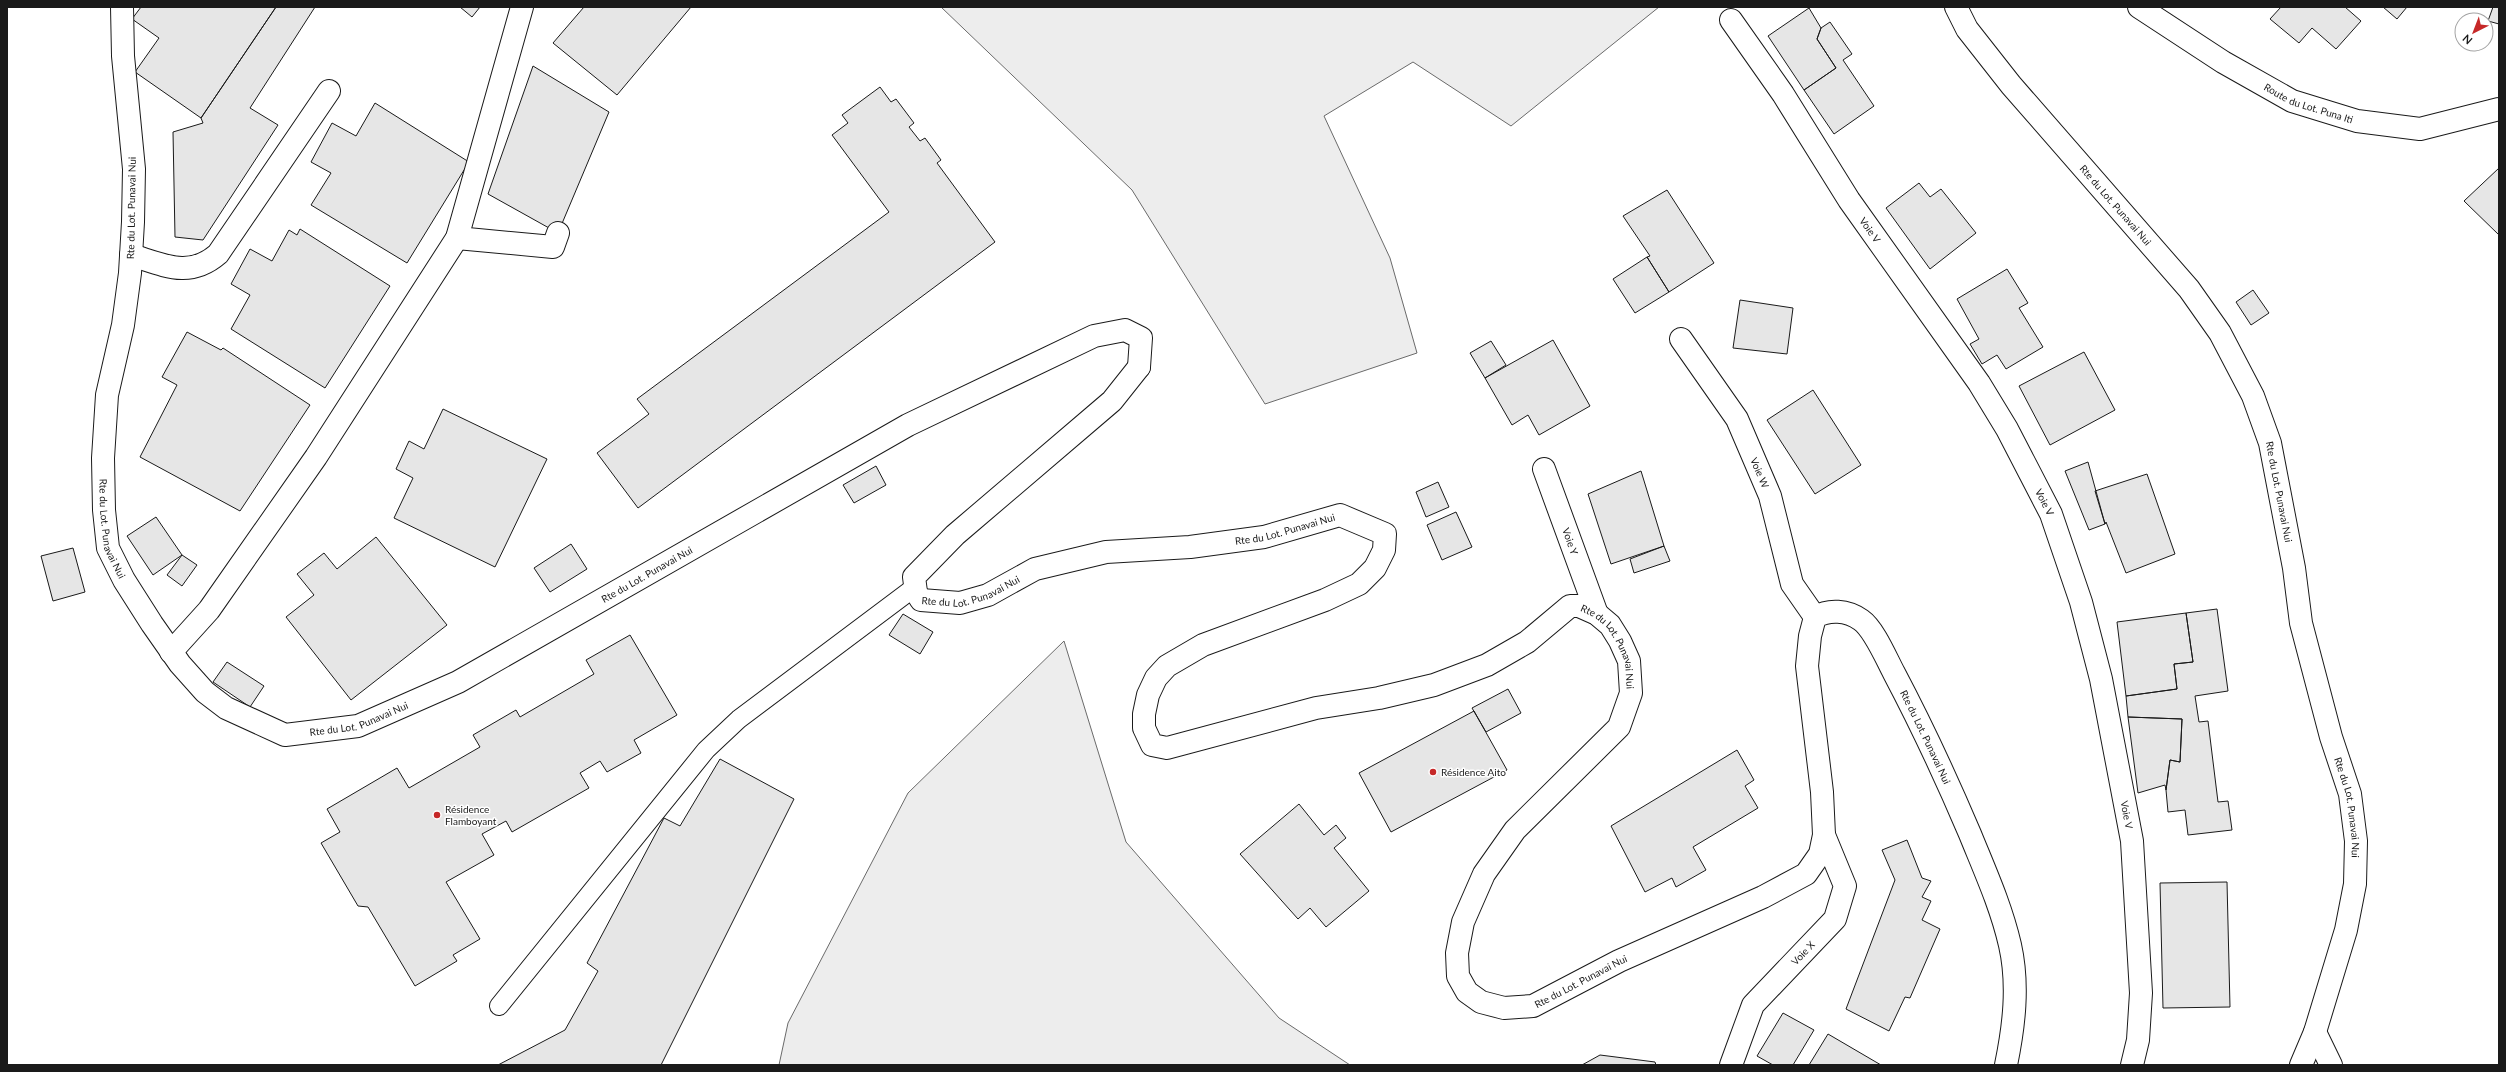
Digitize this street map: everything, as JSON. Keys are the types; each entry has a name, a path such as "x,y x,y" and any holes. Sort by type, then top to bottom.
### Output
{"street":[{"name":"Rte du Lot. Punavai Nui","path":"122,7 123,56 134,169 131,255 123,324 107,395 103,458 104,510 108,548 124,580 171,652 205,692 226,708 285,736 358,726 458,682 908,426 1094,336 1125,330 1141,338 1140,367 1112,401 955,535 914,577 915,587 921,600 960,603 988,595 1035,569 1106,552 1190,547 1264,537 1340,515 1385,534 1384,550 1375,568 1359,584 1325,600 1204,645 1167,666 1156,678 1148,695 1144,714 1144,728 1152,745 1167,748 1316,708 1379,698 1434,685 1487,665 1527,642 1570,606 1579,606 1596,614 1610,625 1620,641 1629,661 1631,693 1618,726 1516,830 1484,874 1463,922 1457,953 1458,976 1467,992 1481,1002 1504,1008 1533,1006 1619,961 1763,897 1806,874 1820,854 1824,835 1822,792 1808,666 1810,636 1815,617 1826,611 1841,612 1861,620 1875,638 1920,723 1998,900 2010,947 2015,994 2011,1040 2006,1065"},
{"path":"171,652 209,610 316,457 456,238 522,7"},
{"name":"Rte du Lot. Punavai Nui","path":"1956,7 1967,30 2011,86 2189,289 2220,333 2253,396 2267,437 2294,568 2301,623 2331,737 2350,794 2356,841 2355,884 2346,930 2315,1032 2302,1065"},
{"name":"Route du Lot. Puna Iti","path":"2139,7 2223,62 2292,101 2357,121 2420,129 2499,109"},
{"name":"Voie V","path":"1731,20 1783,94 1849,200 1979,383 2008,430 2051,514 2081,602 2101,679 2132,841 2141,993 2138,1040 2132,1065"},
{"path":"131,255 179,270 206,264 218,254 329,91"},
{"path":"456,238 553,247 558,233"},
{"name":"Voie W","path":"1680,339 1737,419 1770,496 1792,584 1815,617"},
{"name":"Voie Y","path":"1544,469 1596,614"},
{"name":"Voie X","path":"1731,1065 1753,1005 1835,919 1845,886 1824,835"},
{"path":"2315,1032 2332,1065"}],"lane":[{"path":"499,1006 706,750 739,719 915,587"}],"shaded area":[{"path":"941,7 1659,7 1511,126 1413,62 1324,116 1390,258 1417,353 1265,404 1132,190"},
{"path":"1064,641 1126,842 1279,1018 1350,1065 779,1065 788,1023 908,793"}],"building":[{"path":"141,7 276,7 201,118 135,72 159,38 132,19"},
{"path":"276,7 315,7 250,108 278,125 203,240 175,237 173,132 203,123 201,118"},
{"path":"460,7 480,7 472,17"},
{"path":"584,7 691,7 617,95 553,43"},
{"path":"2281,7 2345,7 2361,21 2336,49 2312,28 2299,43 2270,19"},
{"path":"2383,7 2407,7 2397,19"},
{"path":"2493,7 2499,7 2499,24 2494,23 2494,12 2491,12"},
{"path":"1809,8 1821,28 1817,39 1836,68 1804,90 1768,36"},
{"path":"1830,22 1852,54 1843,60 1874,106 1834,134 1804,90 1836,68 1817,39 1821,28"},
{"path":"533,66 609,112 558,233 488,194"},
{"path":"880,87 891,102 896,99 914,123 909,127 920,141 925,138 941,160 937,163 995,242 638,508 597,453 649,414 637,399 889,212 832,135 848,123 842,115"},
{"path":"375,103 469,162 407,263 311,205 331,173 311,162 332,123 356,136"},
{"path":"2499,168 2499,235 2464,201"},
{"path":"1919,183 1930,197 1941,189 1976,233 1930,269 1886,208"},
{"path":"1667,190 1714,263 1669,292 1647,257 1650,256 1623,216"},
{"path":"300,229 390,286 325,388 231,329 250,295 231,284 250,249 272,261 289,230 297,235"},
{"path":"1647,257 1669,292 1635,313 1613,279"},
{"path":"2007,269 2028,303 2019,308 2043,347 2006,369 1997,355 1982,364 1970,344 1979,339 1957,299"},
{"path":"2253,290 2269,313 2251,325 2236,302"},
{"path":"1740,300 1793,308 1787,354 1733,348"},
{"path":"187,332 221,350 223,348 310,405 240,511 140,457 177,385 162,377"},
{"path":"1553,340 1590,406 1539,435 1528,415 1512,425 1485,378"},
{"path":"1491,341 1506,365 1485,378 1470,353"},
{"path":"2084,352 2115,410 2050,445 2019,386"},
{"path":"1813,390 1861,465 1815,494 1767,420"},
{"path":"443,409 547,459 495,567 394,518 413,478 396,469 409,441 424,449"},
{"path":"2088,462 2105,524 2089,530 2065,471"},
{"path":"876,466 886,485 854,503 843,485"},
{"path":"1641,471 1664,546 1611,564 1588,494"},
{"path":"2147,474 2175,554 2126,573 2106,522 2105,524 2095,491"},
{"path":"1438,482 1449,507 1426,517 1416,492"},
{"path":"1456,512 1472,547 1442,560 1427,525"},
{"path":"156,517 182,555 153,575 127,536"},
{"path":"376,537 447,625 351,700 286,617 314,595 297,574 324,553 337,569"},
{"path":"571,544 587,569 550,592 534,568"},
{"path":"1664,546 1670,561 1634,573 1630,559"},
{"path":"73,548 85,592 53,601 41,556"},
{"path":"182,555 197,565 182,586 167,575"},
{"path":"2217,609 2228,691 2195,696 2199,722 2208,721 2218,802 2228,801 2232,830 2188,835 2185,810 2168,812 2166,790 2170,760 2180,762 2182,719 2128,717 2126,696 2177,689 2174,664 2193,662 2186,613"},
{"path":"2186,613 2193,662 2174,664 2177,689 2126,696 2117,622"},
{"path":"903,614 933,632 920,654 889,635"},
{"name":"Résidence Flamboyant","path":"630,635 677,715 634,740 641,753 607,772 600,761 580,773 589,788 512,832 506,821 482,834 494,855 446,882 480,939 453,955 457,961 415,986 368,907 358,906 321,843 340,832 327,809 397,768 409,788 480,747 473,735 516,710 520,717 594,674 586,660"},
{"path":"227,662 264,686 250,707 213,682"},
{"path":"1508,689 1521,713 1486,732 1472,708"},
{"name":"Résidence Aito","path":"1474,711 1507,770 1391,832 1359,773"},
{"path":"2128,717 2182,719 2180,762 2170,760 2166,790 2165,785 2138,793"},
{"path":"1737,750 1754,780 1745,786 1758,808 1693,847 1706,870 1676,887 1672,878 1645,892 1611,826"},
{"path":"720,759 794,799 661,1065 498,1065 565,1030 598,971 587,963 664,818 680,826"},
{"path":"1299,804 1324,835 1336,825 1346,838 1334,848 1369,891 1326,927 1310,908 1298,919 1240,854"},
{"path":"1907,840 1922,878 1931,881 1922,897 1931,901 1922,920 1940,929 1910,998 1905,997 1889,1031 1846,1009 1895,880 1882,850"},
{"path":"2227,882 2230,1007 2163,1008 2160,883"},
{"path":"1783,1013 1814,1030 1793,1065 1773,1065 1757,1056"},
{"path":"1828,1034 1881,1065 1809,1065"},
{"path":"1600,1055 1655,1062 1656,1065 1582,1065"}],"place":[{"name":"Résidence Aito","path":"1433,772"},
{"name":"Résidence Flamboyant","path":"437,815"}]}
